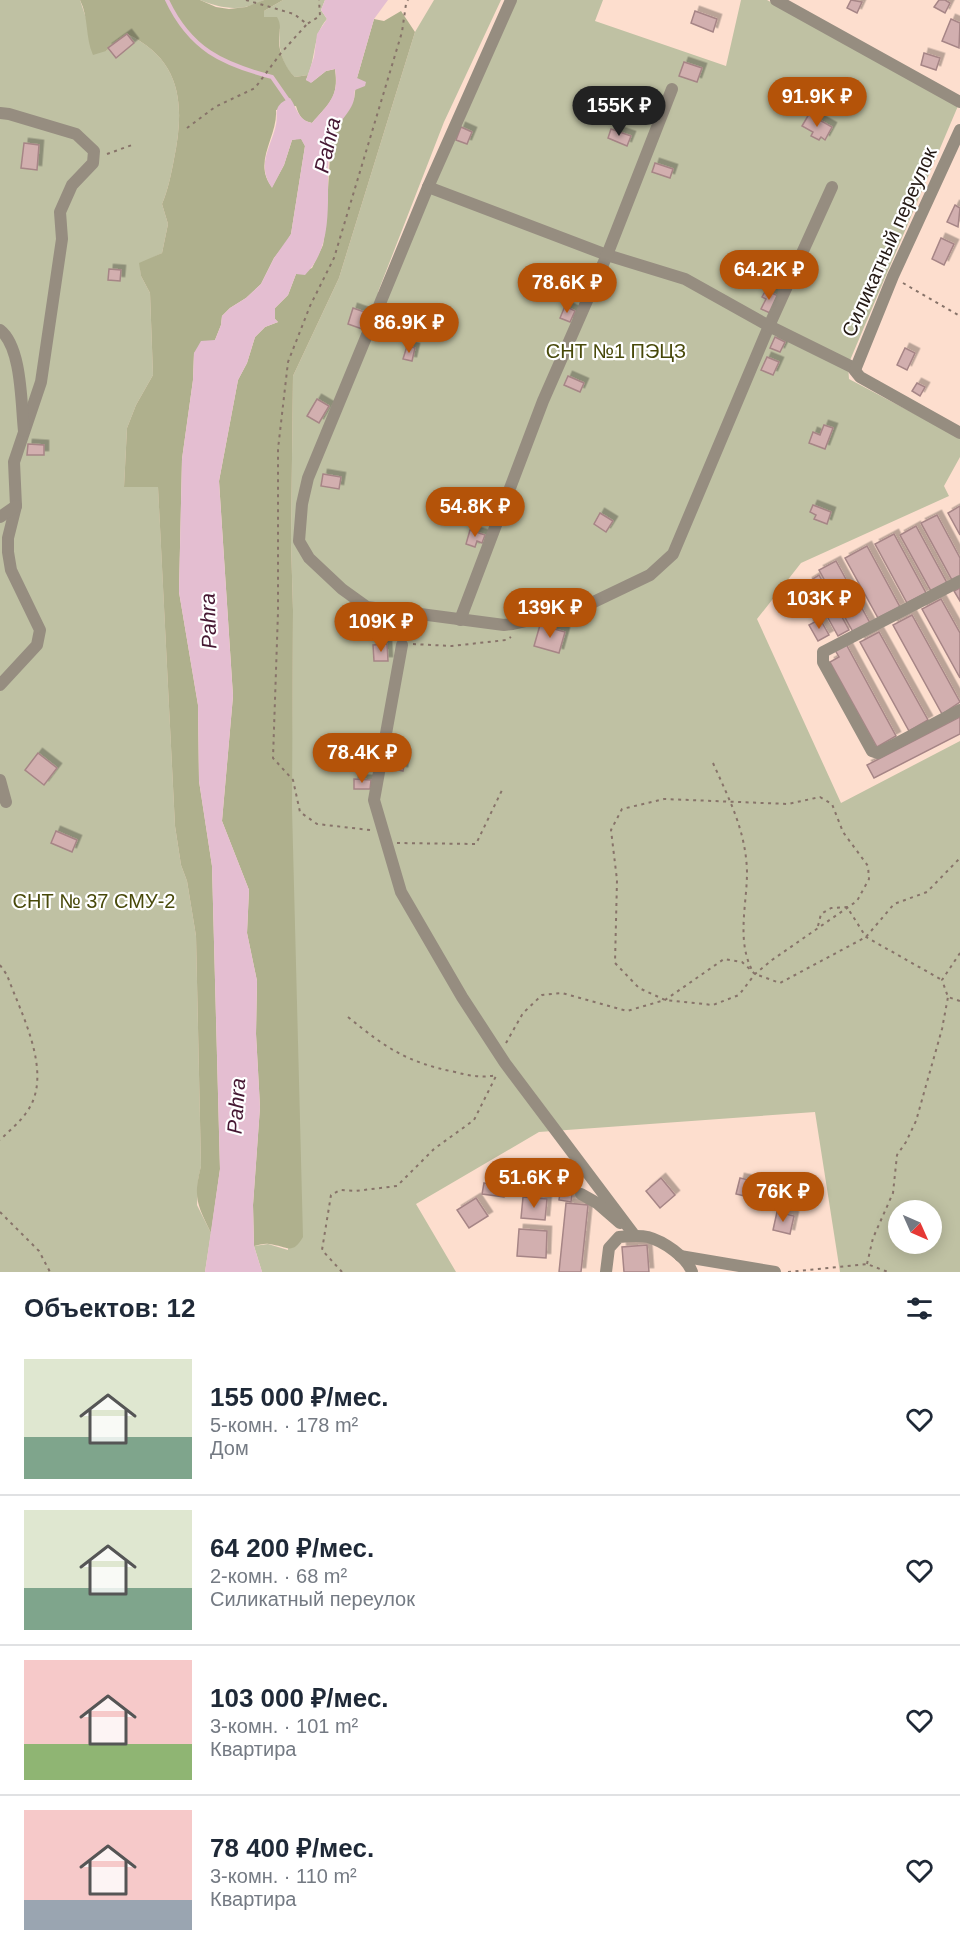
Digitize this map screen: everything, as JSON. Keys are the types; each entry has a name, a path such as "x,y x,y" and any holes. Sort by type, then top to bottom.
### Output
{"street":[{"path":"511,0 428,187 308,478 302,504 299,541 309,558 367,607 460,620 513,624 579,609 650,575 673,554 832,187"},
{"path":"777,0 960,102"},
{"path":"460,620 543,400 607,255 672,89"},
{"path":"0,113 76,134 94,151 93,163 72,185 60,212 62,239 42,382 14,462 16,506 8,538 11,570 40,630 37,645 0,685"},
{"name":"Силикатный переулок","path":"855,370 892,276 960,130"},
{"path":"428,187 607,255 685,279 855,370 860,377 960,433"},
{"path":"0,330 6,334 16,358 24,432"},
{"path":"0,353 9,341"},
{"path":"0,517 16,506"},
{"path":"960,580 823,652 823,662 872,751 878,753 960,710"},
{"path":"402,645 374,800 401,892 462,997 503,1058 635,1236"},
{"path":"0,780 6,802"},
{"path":"582,1194 597,1203 635,1236"},
{"path":"606,1272 609,1248 620,1237 635,1236 649,1237 680,1256 692,1272"},
{"path":"680,1256 775,1272"}],"path":[{"path":"246,0 294,14 308,24"},
{"path":"187,128 215,107 255,88 281,53 308,24 320,16 319,0"},
{"path":"94,157 132,145"},
{"path":"892,276 960,315"},
{"path":"402,645 452,646 506,640 514,634 513,624"},
{"path":"713,763 740,823 747,871 743,923 747,960 754,974"},
{"path":"386,843 476,844 503,788"},
{"path":"820,797 832,804 843,832 868,866 868,879 857,901 818,926 754,974 739,995 713,1005 665,1000 639,988 615,963 617,880 611,830 622,809 664,800 730,802 788,804 820,797"},
{"path":"342,1272 322,1250 331,1195 340,1190 355,1191 397,1186 434,1149 474,1120 523,1013 542,995 562,993 627,1011 665,1000 724,959 742,962 754,974 780,983 866,938 894,904 927,892 960,858"},
{"path":"818,926 821,914 831,908 847,907"},
{"path":"847,907 866,938 942,980 948,997 942,1029 919,1109 906,1142 897,1155 893,1193 873,1238 867,1264"},
{"path":"942,980 960,953"},
{"path":"0,965 7,975 37,1057 38,1086 27,1112 0,1140"},
{"path":"948,997 960,1001"},
{"path":"348,1017 401,1056 425,1066 479,1078 496,1076"},
{"path":"0,1212 39,1251 50,1272"},
{"path":"783,1272 867,1264 888,1272"}],"green space":[{"name":"СНТ № 37 СМУ-2","path":"0,0 80,0 86,18 106,51 127,34 159,57 169,71 178,103 177,139 169,182 162,204 168,224 162,253 140,264 141,276 150,293 153,375 136,405 127,428 124,487 158,486 175,826 196,936 201,1166 197,1205 211,1233 205,1272 0,1272"},
{"path":"80,0 200,0 216,7 229,9 246,7 264,0 283,0 264,11 264,17 277,17 279,20 280,51 289,70 295,77 308,75 306,80 312,82 326,71 335,69 334,94 328,105 312,123 301,118 296,106 276,110 276,120 264,168 272,187 284,165 292,140 301,138 305,146 291,234 274,258 261,284 222,316 215,340 194,353 193,380 182,459 179,592 198,705 199,781 212,866 220,1169 211,1233 197,1194 201,1166 196,936 175,826 158,487 124,487 127,428 136,405 153,375 150,293 141,276 139,263 162,253 168,224 162,204 169,182 177,139 178,103 169,71 159,57 127,34 106,51 93,55"},
{"path":"200,0 264,0 240,8 232,8"},
{"path":"283,0 325,0 321,10 327,19 319,32 308,75 295,77 286,67 282,55 280,29 264,18 264,11"},
{"name":"СНТ №1 ПЭЦЗ","path":"434,0 501,0 444,122 378,292 389,293 513,0 603,0 595,21 726,66 741,0 767,0 958,106 848,365 849,379 960,438 960,457 944,486 949,496 801,563 757,619 841,803 960,741 960,1272 840,1272 815,1112 539,1132 416,1204 456,1272 262,1272 254,1246 268,1244 288,1250 293,376 339,278 415,32"},
{"path":"401,11 415,32 339,278 293,376 292,808 303,1237 292,1248 267,1244 254,1246 253,1205 260,1107 256,1034 257,981 247,933 249,890 222,821 233,696 219,481 238,380 247,363 255,337 265,327 278,322 275,319 275,308 288,295 296,274 312,268 323,245 331,138 354,99 357,78 374,19 384,21"}],"water":[{"name":"Pahra","path":"325,0 388,0 374,19 357,78 366,82 365,86 355,90 353,104 331,139 328,210 323,245 316,261 305,275 296,274 288,295 275,308 275,319 278,322 265,327 255,337 247,363 238,380 219,481 233,696 222,821 249,890 247,933 257,981 256,1034 260,1107 253,1205 254,1246 262,1272 205,1272 220,1169 212,866 199,781 198,705 179,592 182,459 193,380 194,353 201,341 215,340 222,316 261,284 274,258 291,234 305,146 301,139 292,140 284,165 272,188 265,172 266,158 280,104 290,98 301,116 312,123 328,105 334,93 335,69 326,71 311,83 306,80 314,57 317,34 327,19 321,10"}],"building":[{"path":"851,0 862,2 857,13 847,8"},
{"path":"939,0 950,3 945,13 934,7"},
{"path":"695,11 717,19 713,32 691,23"},
{"path":"951,19 960,23 959,48 942,41"},
{"path":"127,34 134,43 116,58 108,48"},
{"path":"924,53 940,58 936,70 921,65"},
{"path":"684,62 702,68 697,82 679,76"},
{"path":"809,114 832,127 825,140 811,136 813,132 802,126"},
{"path":"461,127 472,132 467,144 456,140"},
{"path":"611,129 631,136 627,146 608,138"},
{"path":"24,143 39,145 37,170 21,168"},
{"path":"655,163 673,169 670,178 652,172"},
{"path":"955,205 960,208 958,227 947,222"},
{"path":"941,238 954,244 944,265 932,259"},
{"path":"109,269 121,270 120,281 108,280"},
{"path":"766,290 778,296 770,313 761,309 766,299 762,297"},
{"path":"565,306 575,311 570,322 560,318"},
{"path":"353,308 370,314 365,330 348,324"},
{"path":"775,337 785,342 780,352 770,348"},
{"path":"407,346 415,348 412,361 403,359"},
{"path":"905,348 915,353 907,370 897,365"},
{"path":"767,357 779,362 773,375 761,370"},
{"path":"568,376 584,383 580,392 564,385"},
{"path":"917,383 925,387 920,396 912,391"},
{"path":"317,399 329,406 319,423 307,416"},
{"path":"824,425 833,428 825,449 809,443 813,432 820,435"},
{"path":"28,444 44,445 44,455 27,455"},
{"path":"323,474 341,477 339,489 321,486"},
{"path":"813,505 831,512 827,524 814,519 816,515 810,512"},
{"path":"960,506 960,535 948,513"},
{"path":"600,513 613,521 606,532 594,524"},
{"path":"937,515 960,558 960,576 952,580 921,523"},
{"path":"916,526 947,583 931,591 900,535"},
{"path":"470,530 485,535 482,543 477,541 475,547 466,544"},
{"path":"894,534 926,593 907,603 875,544"},
{"path":"867,546 900,607 878,618 845,558"},
{"path":"836,561 870,623 853,632 819,570"},
{"path":"819,575 849,630 838,636 808,582"},
{"path":"960,588 960,601 954,591"},
{"path":"941,599 960,633 960,678 922,609"},
{"path":"912,615 960,702 942,714 893,625"},
{"path":"820,619 829,635 818,641 809,625"},
{"path":"540,625 565,632 559,653 534,646"},
{"path":"879,632 928,720 909,731 860,642"},
{"path":"387,644 388,661 374,661 373,645"},
{"path":"846,644 896,736 877,747 830,662 839,657 835,650"},
{"path":"960,717 960,734 874,778 867,765"},
{"path":"391,747 400,749 399,752 406,754 403,771 382,766 386,749 390,750"},
{"path":"38,753 57,768 44,785 25,770"},
{"path":"354,779 371,780 370,789 354,789"},
{"path":"56,831 77,840 72,852 51,843"},
{"path":"661,1178 675,1195 660,1208 646,1191"},
{"path":"740,1178 753,1181 749,1197 736,1194"},
{"path":"562,1179 574,1180 571,1202 559,1200"},
{"path":"484,1183 505,1187 504,1197 482,1194"},
{"path":"523,1197 547,1199 545,1220 521,1218"},
{"path":"476,1198 488,1216 469,1228 457,1210"},
{"path":"566,1203 588,1205 581,1272 559,1272"},
{"path":"777,1212 794,1216 790,1234 773,1230"},
{"path":"519,1229 547,1231 546,1258 517,1256"},
{"path":"647,1245 649,1272 624,1272 622,1247"}],"waterway":[{"path":"167,0 176,17 197,42 223,60 272,77 290,103"}]}
